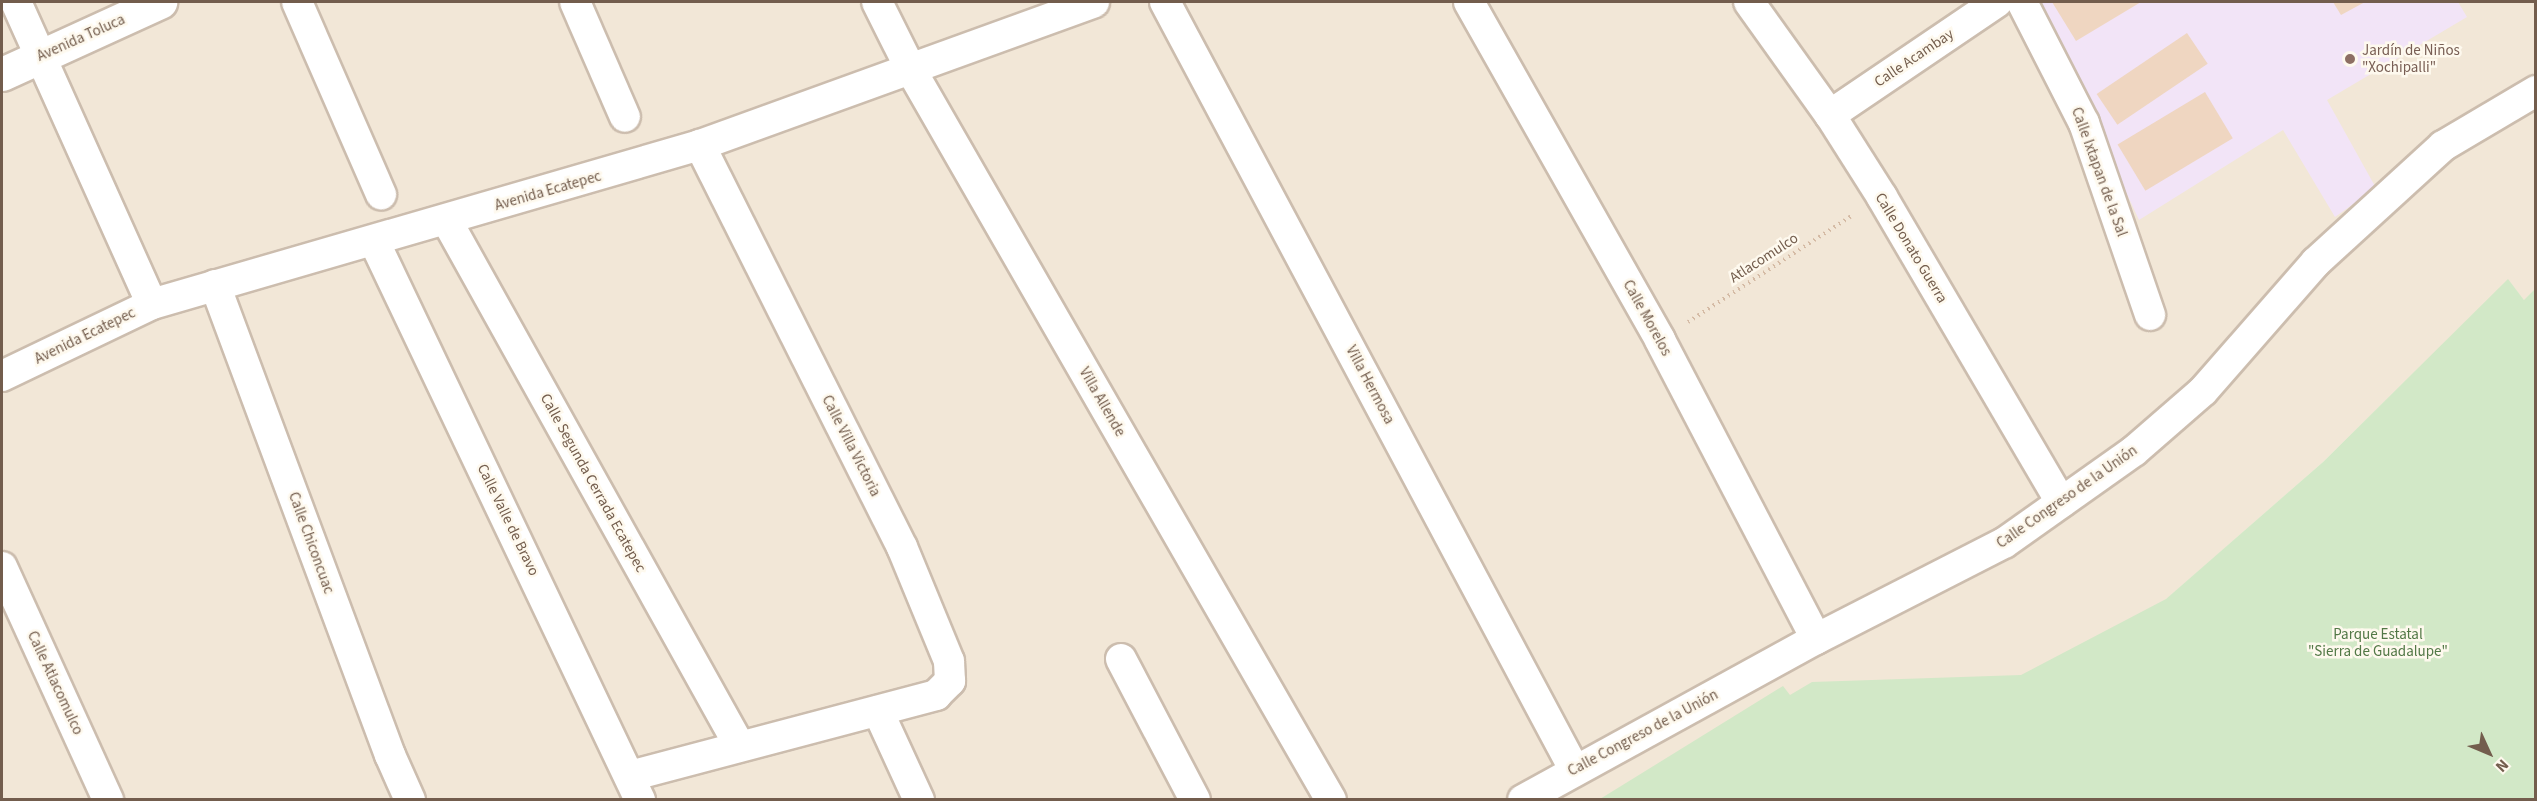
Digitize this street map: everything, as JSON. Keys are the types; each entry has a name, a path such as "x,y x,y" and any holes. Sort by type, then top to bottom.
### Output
{"street":[{"path":"16,2 152,303"},
{"name":"Avenida Toluca","path":"2,74 160,2"},
{"path":"297,2 381,194"},
{"path":"576,2 625,117"},
{"name":"Villa Allende","path":"877,2 911,70 1331,800"},
{"name":"Avenida Ecatepec","path":"2,376 152,303 447,221 700,145 1094,2"},
{"name":"Villa Hermosa","path":"1165,2 1574,769"},
{"name":"Calle Morelos","path":"1469,2 1660,339 1816,639"},
{"name":"Calle Donato Guerra","path":"1749,2 1830,115 1882,197 2061,502"},
{"name":"Calle Acambay","path":"1830,115 1997,2"},
{"name":"Calle Ixtapan de la Sal","path":"2022,2 2084,123 2150,315"},
{"name":"Calle Congreso de la Unión","path":"1523,800 1574,769 1816,639 2004,543 2134,452 2203,391 2316,262 2443,146 2535,91"},
{"name":"Calle Villa Victoria","path":"635,788 739,745 936,695 950,681 949,661 902,548 700,145"},
{"name":"Calle Segunda Cerrada Ecatepec","path":"447,221 739,745"},
{"name":"Calle Valle de Bravo","path":"374,242 635,788"},
{"name":"Calle Chiconcuac","path":"215,285 390,755 410,800"},
{"name":"Calle Atlacomulco","path":"2,567 108,800"},
{"path":"1121,659 1195,800"},
{"path":"878,711 919,800"}],"path":[{"name":"Atlacomulco","path":"1660,339 1882,197"}],"shaded area":[{"path":"2,2 2535,2 2535,314 2508,280 2323,462 2154,610 2028,675 1615,799 2,800"},
{"path":"2037,2 2458,2 2467,17 2327,100 2376,188 2335,217 2283,130 2139,220"}],"green space":[{"name":"Parque Estatal \"Sierra de Guadalupe\"","path":"2508,279 2524,300 2535,289 2535,799 1600,799 1783,686 1790,695 1812,682 2021,675 2166,599 2323,462"}],"building":[{"path":"2052,2 2141,2 2076,41"},
{"path":"2333,2 2365,2 2341,15"},
{"path":"2187,33 2208,64 2117,125 2097,94"},
{"path":"2205,92 2233,138 2145,191 2118,145"}],"place":[{"name":"Jardín de Niños \"Xochipalli\"","path":"2350,59"}]}
